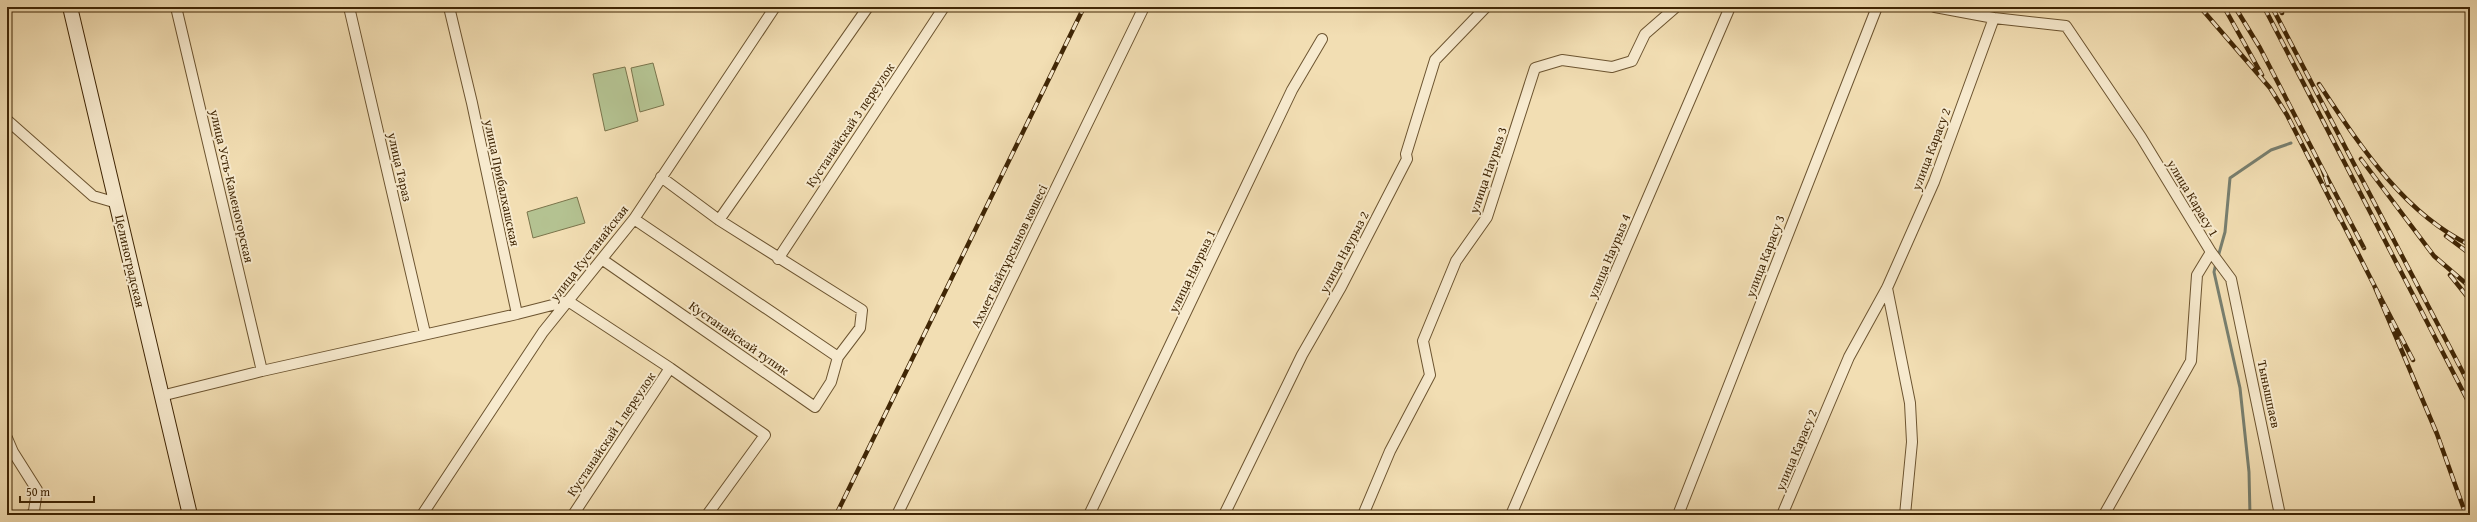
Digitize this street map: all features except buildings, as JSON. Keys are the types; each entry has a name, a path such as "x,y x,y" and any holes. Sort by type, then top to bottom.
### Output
{"street":[{"name":"Целиноградская","path":"70,7 190,515"},
{"name":"улица Усть-Каменогорская","path":"176,7 262,371"},
{"name":"улица Тараз","path":"349,7 425,333"},
{"name":"улица Прибалхашская","path":"449,7 472,103 516,314"},
{"name":"улица Кустанайская","path":"422,515 543,332 603,260 634,219 775,7"},
{"path":"719,220 868,7"},
{"name":"Кустанайскай 3 переулок","path":"778,258 944,7"},
{"name":"Ахмет Байтұрсынов көшесі","path":"896,515 1144,7"},
{"name":"улица Наурыз 2","path":"1224,515 1302,355 1341,287 1407,159 1406,154 1435,60 1486,7"},
{"name":"улица Наурыз 3","path":"1363,515 1390,451 1430,375 1423,341 1456,261 1487,216 1535,68 1562,60 1612,67 1632,61 1645,34 1676,7"},
{"name":"улица Наурыз 4","path":"1511,515 1730,7"},
{"name":"улица Карасу 3","path":"1678,515 1877,7"},
{"name":"улица Карасу 1","path":"1935,7 1994,18 2066,26 2141,136 2211,252 2197,275 2191,361 2104,515"},
{"name":"улица Карасу 2","path":"1782,515 1849,357 1887,288 1934,182 1994,18"},
{"name":"улица Наурыз 1","path":"1089,515 1292,90 1322,39"},
{"path":"7,120 93,196 117,203"},
{"name":"Кустанайскай тупик","path":"603,260 815,407 831,382 838,357 860,328 862,310 839,293 778,258 719,220 661,177"},
{"path":"634,219 838,357"},
{"name":"Тынышпаев","path":"2211,252 2231,279 2280,515"},
{"path":"1887,288 1910,403 1912,442 1905,515"},
{"path":"162,396 262,371 568,301 670,368 765,435 707,515"},
{"name":"Кустанайскай 1 переулок","path":"573,515 670,368"},
{"path":"7,438 13,452 37,490 34,511 31,515"}],"green space":[{"path":"653,63 664,105 640,112 631,68"},
{"path":"625,67 638,121 605,131 593,74"},
{"path":"577,197 585,223 533,238 527,212"}],"waterway":[{"path":"2218,257 2225,232 2230,178 2271,150 2291,143"},
{"path":"2216,263 2214,272 2240,388 2249,472 2250,515"}],"railway":[{"path":"836,515 1084,7"},
{"path":"2200,7 2270,88 2287,115 2340,219"},
{"path":"2224,7 2262,75"},
{"path":"2235,7 2260,48 2322,168"},
{"path":"2264,7 2470,405"},
{"path":"2272,7 2470,386"},
{"path":"2280,7 2282,13"},
{"path":"2319,84 2367,153 2403,196 2424,215 2446,231 2470,245"},
{"path":"2361,159 2434,256 2470,287"},
{"path":"2328,185 2322,168 2364,248"},
{"path":"2338,214 2374,285"},
{"path":"2446,236 2470,254"},
{"path":"2450,275 2470,300"},
{"path":"2413,360 2374,285 2437,434 2466,515"}]}
